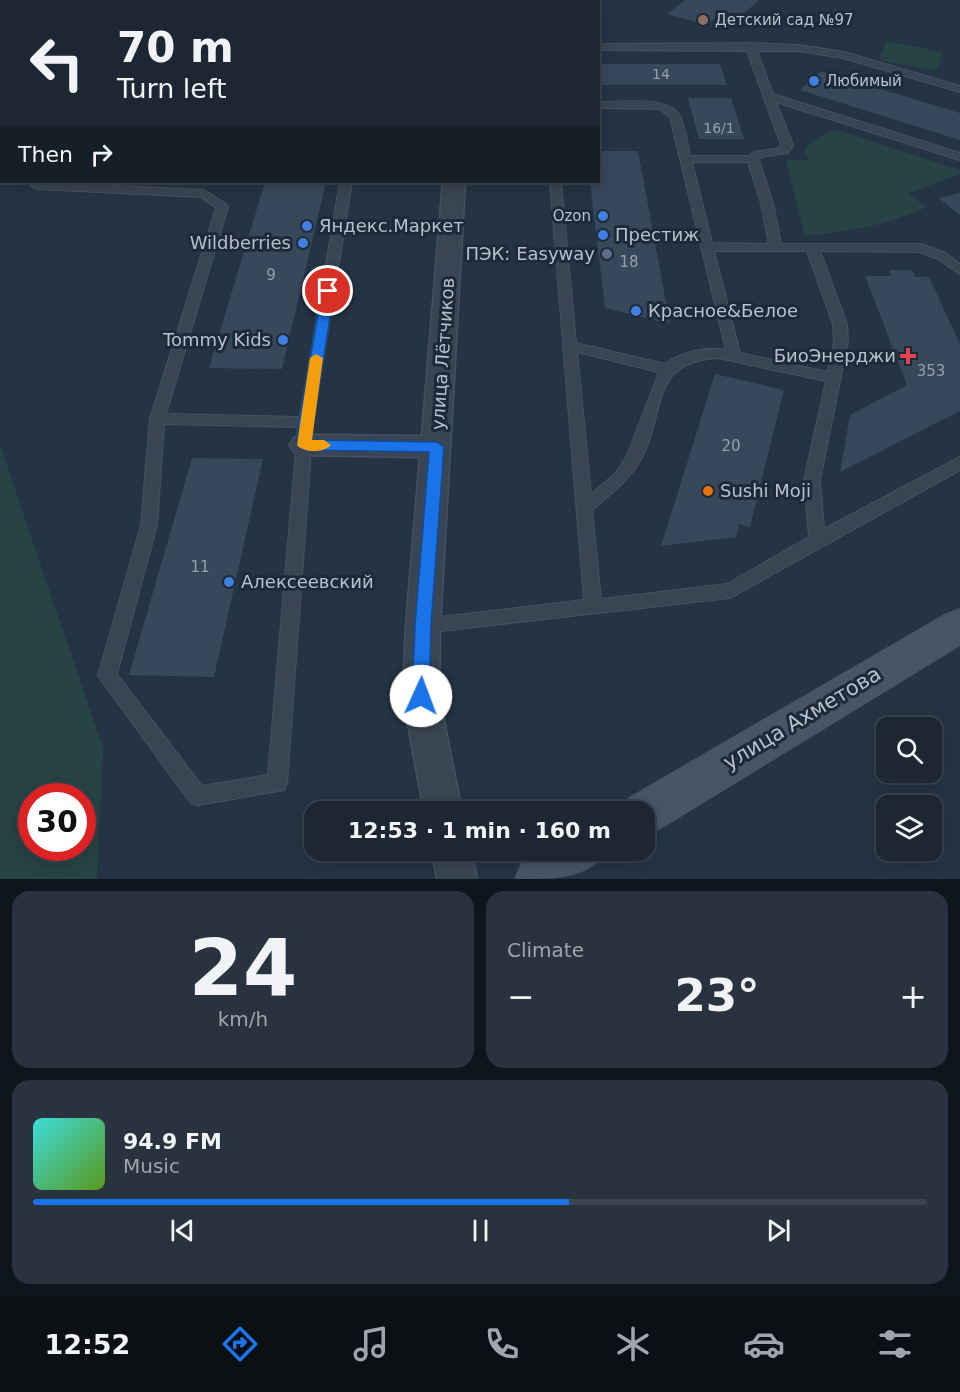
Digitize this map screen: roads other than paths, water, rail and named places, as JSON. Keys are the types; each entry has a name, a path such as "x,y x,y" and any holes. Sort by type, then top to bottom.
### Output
{"main road":[{"name":"улица Ахметова","path":"655,807 960,625"},
{"path":"538,879 567,861"}],"street":[{"name":"улица Лётчиков","path":"441,801 421,696 423,626 454,183"},
{"path":"305,433 437,447"},
{"path":"453,861 457,879"}],"lane":[{"path":"686,159 753,159 758,154 778,153 787,148 750,46"},
{"path":"600,47 799,48 844,55 960,89"},
{"path":"769,96 960,158"},
{"path":"600,105 648,105 669,110 675,116 734,356"},
{"path":"753,159 767,203 776,248"},
{"path":"38,183 37,186 204,194 222,207 158,419 150,525 108,676 198,796 277,783 305,433 346,183"},
{"path":"555,183 593,606"},
{"path":"708,247 921,248 942,256 960,270"},
{"path":"812,247 840,324 841,341 812,480 817,540"},
{"path":"569,346 667,369"},
{"path":"583,509 620,478 634,458 667,369 682,359 702,354 734,356 834,378"},
{"path":"158,419 305,433"},
{"path":"423,626 730,591 817,540 960,463"}],"place":[{"name":"Детский сад №97","path":"703,20"},
{"name":"Любимый","path":"814,81"},
{"name":"Ozon","path":"603,216"},
{"name":"Яндекс.Маркет","path":"307,226"},
{"name":"Престиж","path":"603,235"},
{"name":"Wildberries","path":"303,243"},
{"name":"ПЭК: Easyway","path":"607,254"},
{"name":"Красное&Белое","path":"636,311"},
{"name":"Tommy Kids","path":"283,340"},
{"name":"БиоЭнерджи","path":"908,356"},
{"name":"Sushi Moji","path":"708,491"},
{"name":"Алексеевский","path":"229,582"}]}
